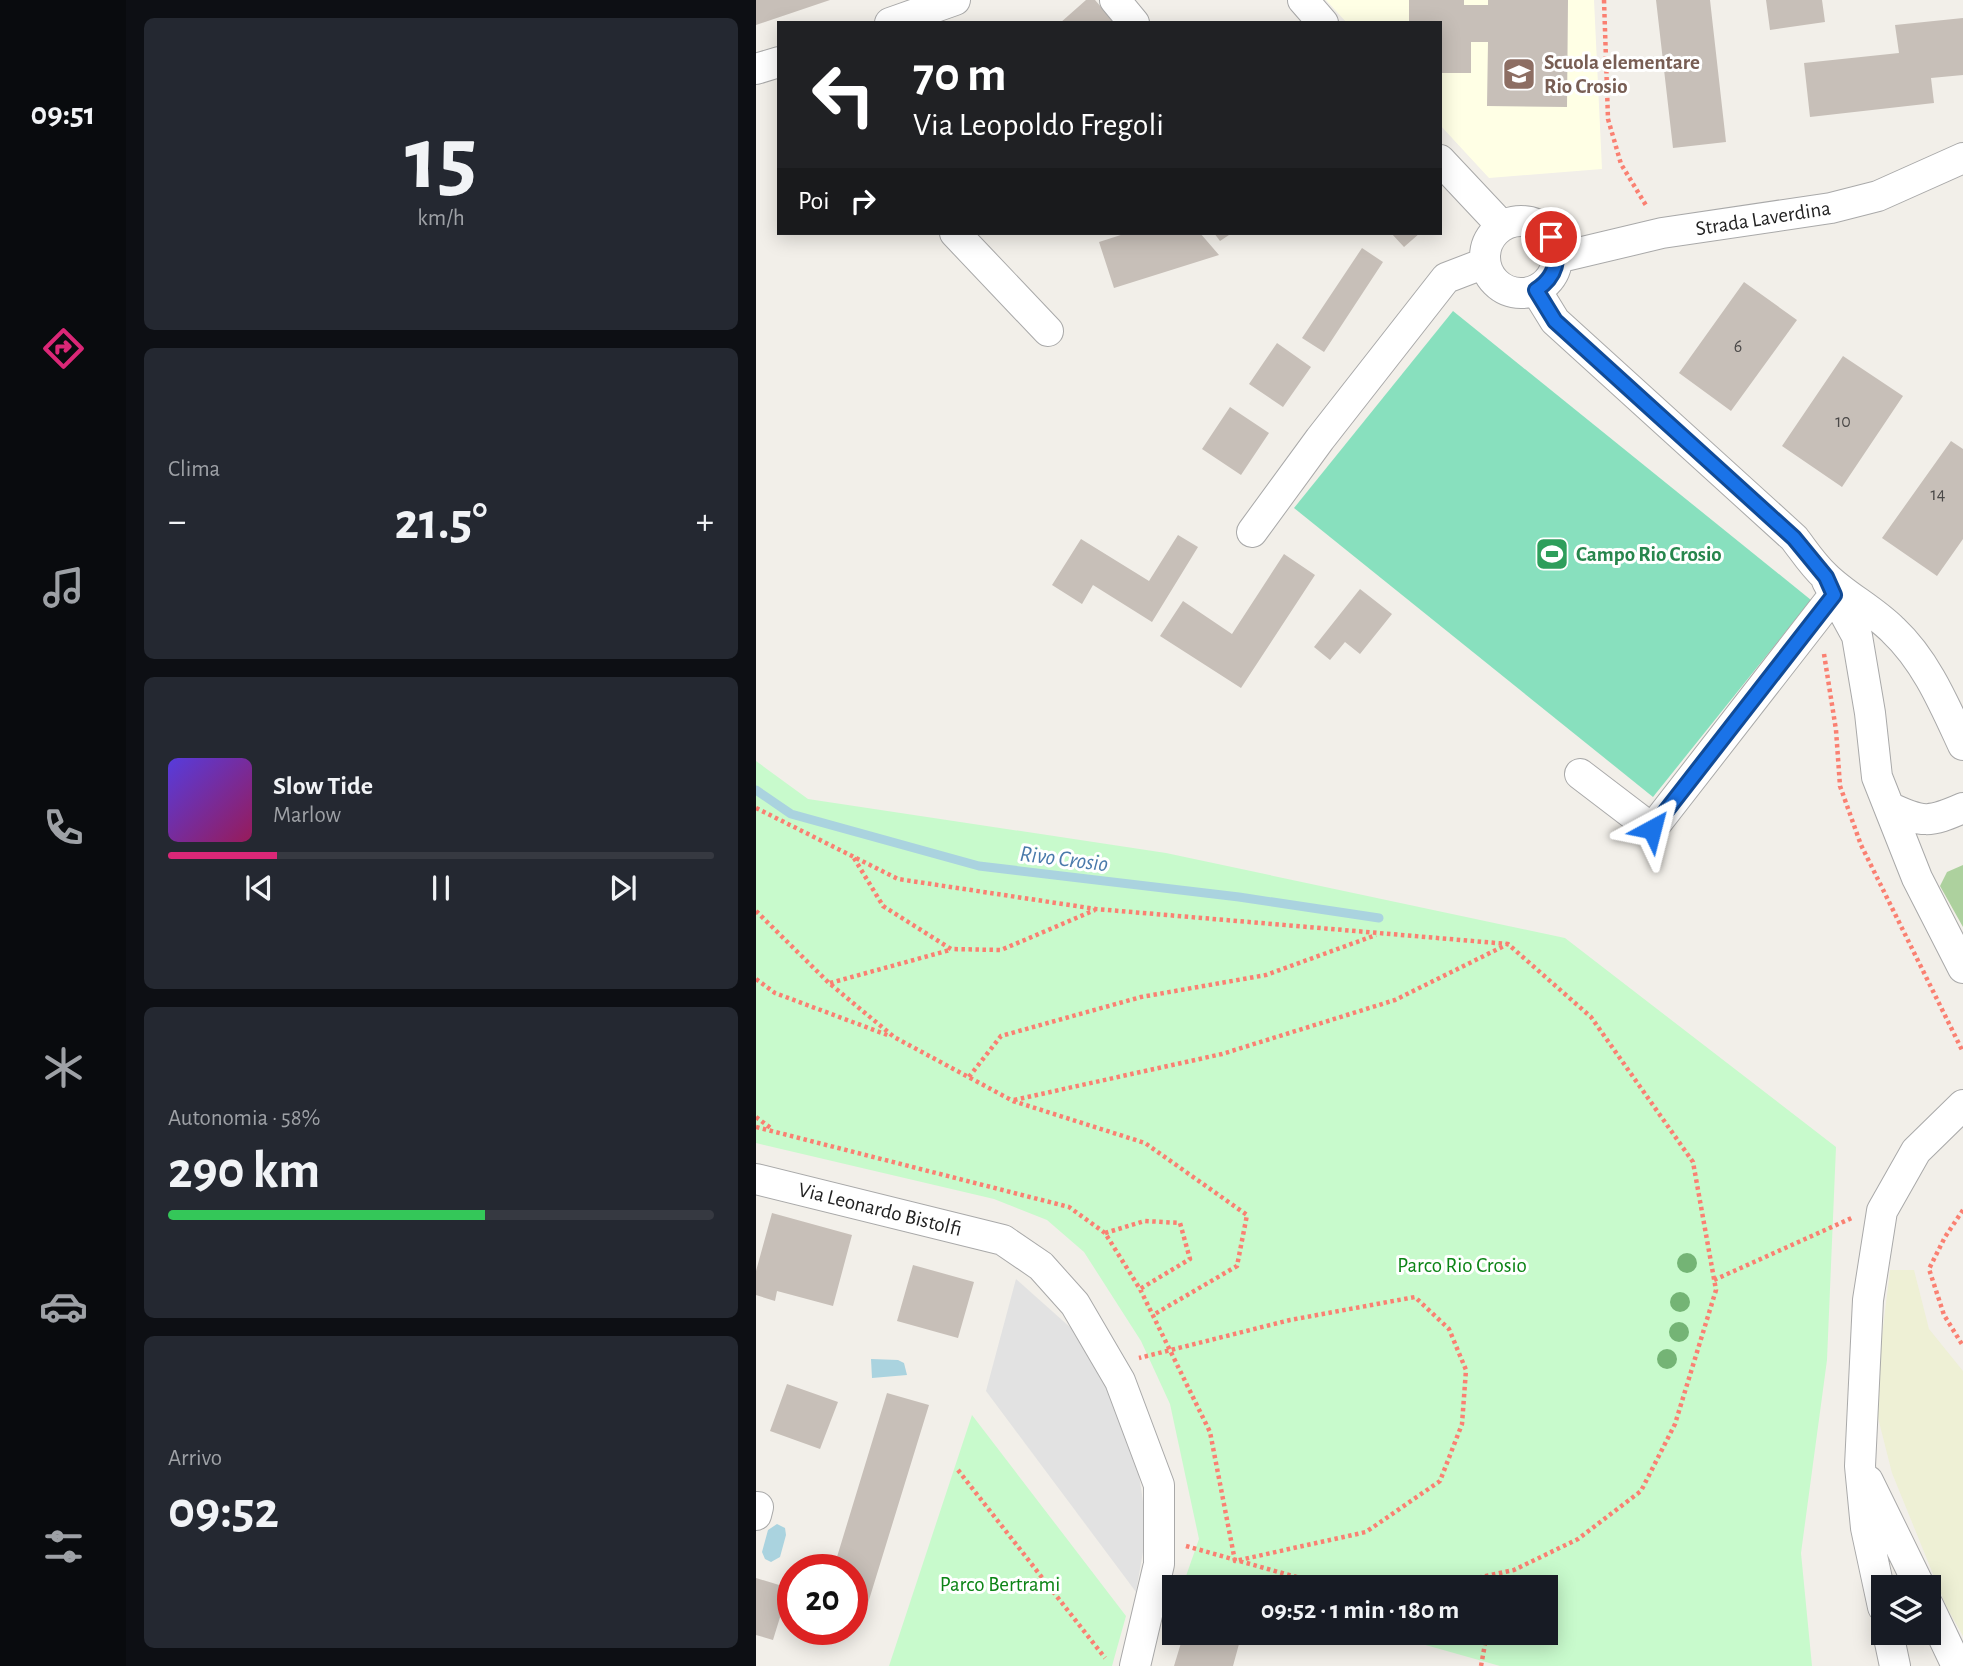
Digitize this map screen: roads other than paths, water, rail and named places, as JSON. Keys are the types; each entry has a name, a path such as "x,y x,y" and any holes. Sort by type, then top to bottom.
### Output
{"street":[{"path":"896,21 955,0"},
{"path":"1115,0 1132,21"},
{"path":"1303,0 1321,21"},
{"path":"756,69 777,62"},
{"name":"Strada Laverdina","path":"1557,258 1662,233 1831,208 1878,196 1963,158"},
{"path":"1442,162 1502,226"},
{"path":"1523,221 1534,224 1551,237 1557,258 1551,277 1536,290 1514,293 1503,289 1488,273 1485,262 1488,242 1502,226 1523,221"},
{"path":"956,235 1048,331"},
{"path":"1252,532 1320,439 1446,278 1485,262"},
{"path":"1536,290 1555,321 1794,538 1830,586 1857,636 1877,777 1917,878 1963,968"},
{"path":"1830,586 1865,605 1894,631 1919,661 1940,695 1963,745"},
{"path":"1580,774 1652,829 1830,586"},
{"path":"1889,807 1910,817 1933,821 1957,811"},
{"path":"1917,878 1937,829 1957,811"},
{"path":"1876,1575 1866,1528 1860,1466 1868,1300 1882,1211 1916,1151 1963,1105"},
{"name":"Via Leonardo Bistolfi","path":"756,1179 1003,1240 1041,1266 1075,1304 1119,1381 1159,1485 1159,1564 1135,1666"},
{"path":"1860,1466 1914,1575"},
{"path":"1941,1632 1957,1666"},
{"path":"1891,1645 1895,1666"}],"water":[{"path":"871,1359 898,1360 904,1363 907,1375 872,1378"},
{"path":"777,1524 785,1528 786,1535 781,1554 777,1554 777,1559 771,1562 765,1559 762,1552 768,1530"}],"waterway":[{"name":"Rivo Crosio","path":"756,790 791,814 979,866 1239,897 1379,918"}],"place":[{"name":"Scuola elementare Rio Crosio","path":"1519,74"},
{"name":"Campo Rio Crosio","path":"1552,554"}],"park label":[{"name":"Parco Rio Crosio","path":"1462,1265"},
{"name":"Parco Bertrami","path":"1000,1584"}]}
